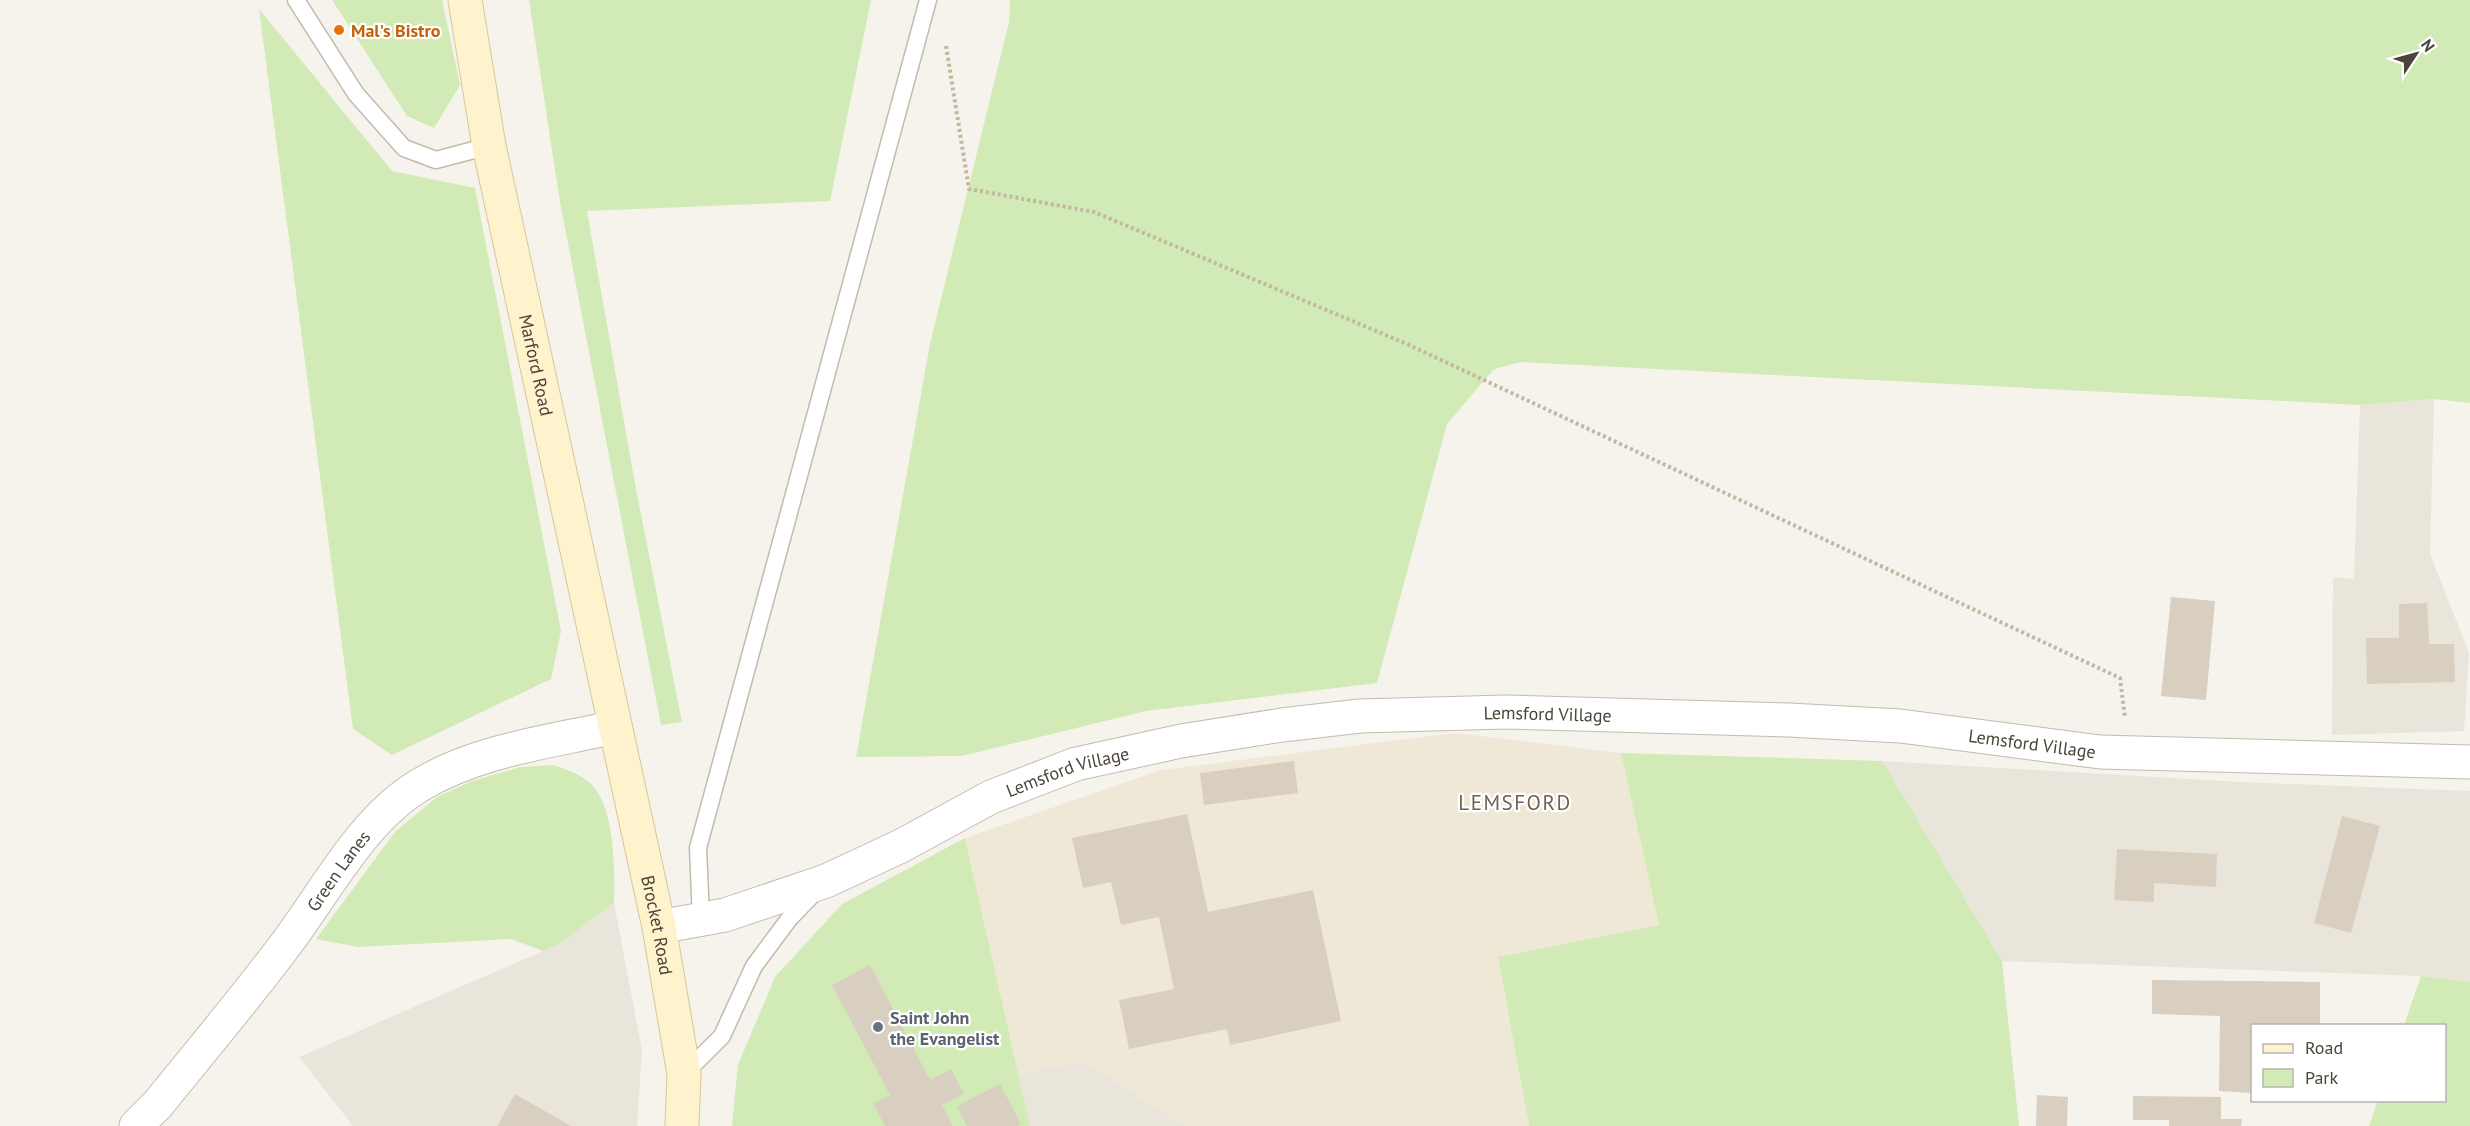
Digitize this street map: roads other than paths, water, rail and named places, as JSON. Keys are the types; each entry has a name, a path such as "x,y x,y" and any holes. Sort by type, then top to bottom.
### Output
{"main road":[{"name":"Marford Road","path":"465,0 489,146 615,727"},
{"name":"Brocket Road","path":"615,727 659,927 684,1074 682,1126"}],"street":[{"name":"Lemsford Village","path":"659,927 724,915 826,881 901,846 991,797 1076,764 1180,741 1282,725 1360,716 1505,712 1789,720 1900,726 2129,754 2470,762"},
{"name":"Green Lanes","path":"136,1126 158,1104 269,966 361,839 390,808 419,786 471,760 615,727"}],"lane":[{"path":"296,0 356,93 404,148 436,160 489,146"},
{"path":"701,919 698,848 928,2"},
{"path":"684,1074 722,1036 754,966 789,919 826,881"}],"place":[{"name":"Mal's Bistro","path":"339,30"},
{"name":"Saint John the Evangelist","path":"878,1027"}],"district":[{"name":"LEMSFORD","path":"1515,802"}]}
